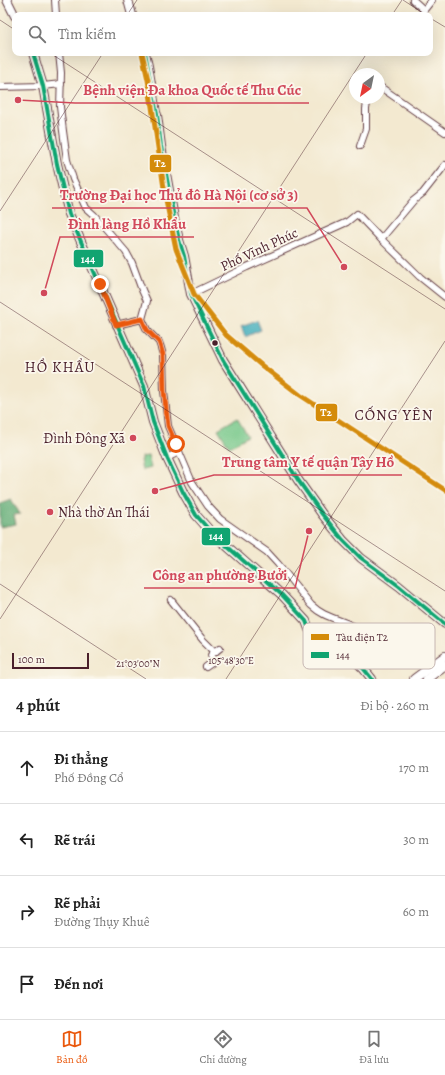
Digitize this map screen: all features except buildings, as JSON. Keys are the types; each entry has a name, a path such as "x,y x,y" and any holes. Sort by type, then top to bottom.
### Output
{"main road":[{"path":"7,0 13,12"},
{"path":"128,0 131,12"},
{"path":"34,56 43,86 57,164 69,214 116,325 144,386 154,422 167,458 189,505 204,525 282,595 307,623"},
{"path":"146,56 174,218 184,256 191,294 223,360 298,480 343,540 361,558 399,586 445,624"},
{"path":"435,663 445,656"},
{"path":"427,679 445,665"},
{"path":"364,669 372,679"},
{"path":"414,679 427,669"}],"street":[{"path":"55,0 56,12"},
{"path":"413,0 424,10 432,0"},
{"path":"59,56 61,84 60,108 67,160 73,179 86,208 94,215 126,252 148,301 142,319 147,330 159,342 163,355 164,391 168,426 192,482 208,506 220,519 267,552 311,605 325,616 345,623"},
{"path":"0,88 61,84"},
{"path":"385,90 445,132"},
{"path":"360,146 366,129 367,104"},
{"path":"445,165 423,193 413,201 381,239 420,277 445,297"},
{"name":"Phố Vĩnh Phúc","path":"191,294 347,222 357,214 381,239"},
{"path":"116,325 142,319"},
{"path":"167,458 179,452"},
{"path":"171,600 203,640 218,650 211,655 213,662 206,667"}],"green space":[{"path":"237,418 248,436 229,447 218,429"},
{"path":"148,456 151,468 142,470 140,460 141,457"},
{"path":"11,499 20,514 14,515 16,524 0,527 0,503"}],"water":[{"path":"257,320 261,330 245,337 241,326"}],"metro line":[{"name":"T2","path":"143,56 148,80 165,195 176,249 194,294 226,335 261,365 300,395 445,490"}],"transit line":[{"name":"144","path":"34,56 43,86 57,164 69,214 144,386 153,422 167,458 183,492 196,515 211,532 282,595 307,623"},
{"name":"144","path":"146,56 174,218 184,256 191,294 223,360 298,480 343,540 361,558 399,586 445,624"},
{"name":"144","path":"364,669 372,679"}],"place":[{"name":"Bệnh viện Đa khoa Quốc tế Thu Cúc","path":"18,100"},
{"name":"Trường Đại học Thủ đô Hà Nội (cơ sở 3)","path":"344,267"},
{"name":"Đình làng Hồ Khẩu","path":"44,293"},
{"name":"Đình Đông Xã","path":"133,438"},
{"name":"Trung tâm Y tế quận Tây Hồ","path":"155,491"},
{"name":"Nhà thờ An Thái","path":"50,512"},
{"name":"Công an phường Bưởi","path":"309,531"}],"district":[{"name":"HỒ KHẨU","path":"60,367"},
{"name":"CỐNG YÊN","path":"394,415"}],"route":[{"path":"100,284 116,325 142,319 149,333 159,342 163,355 164,391 168,426 176,444"}]}
